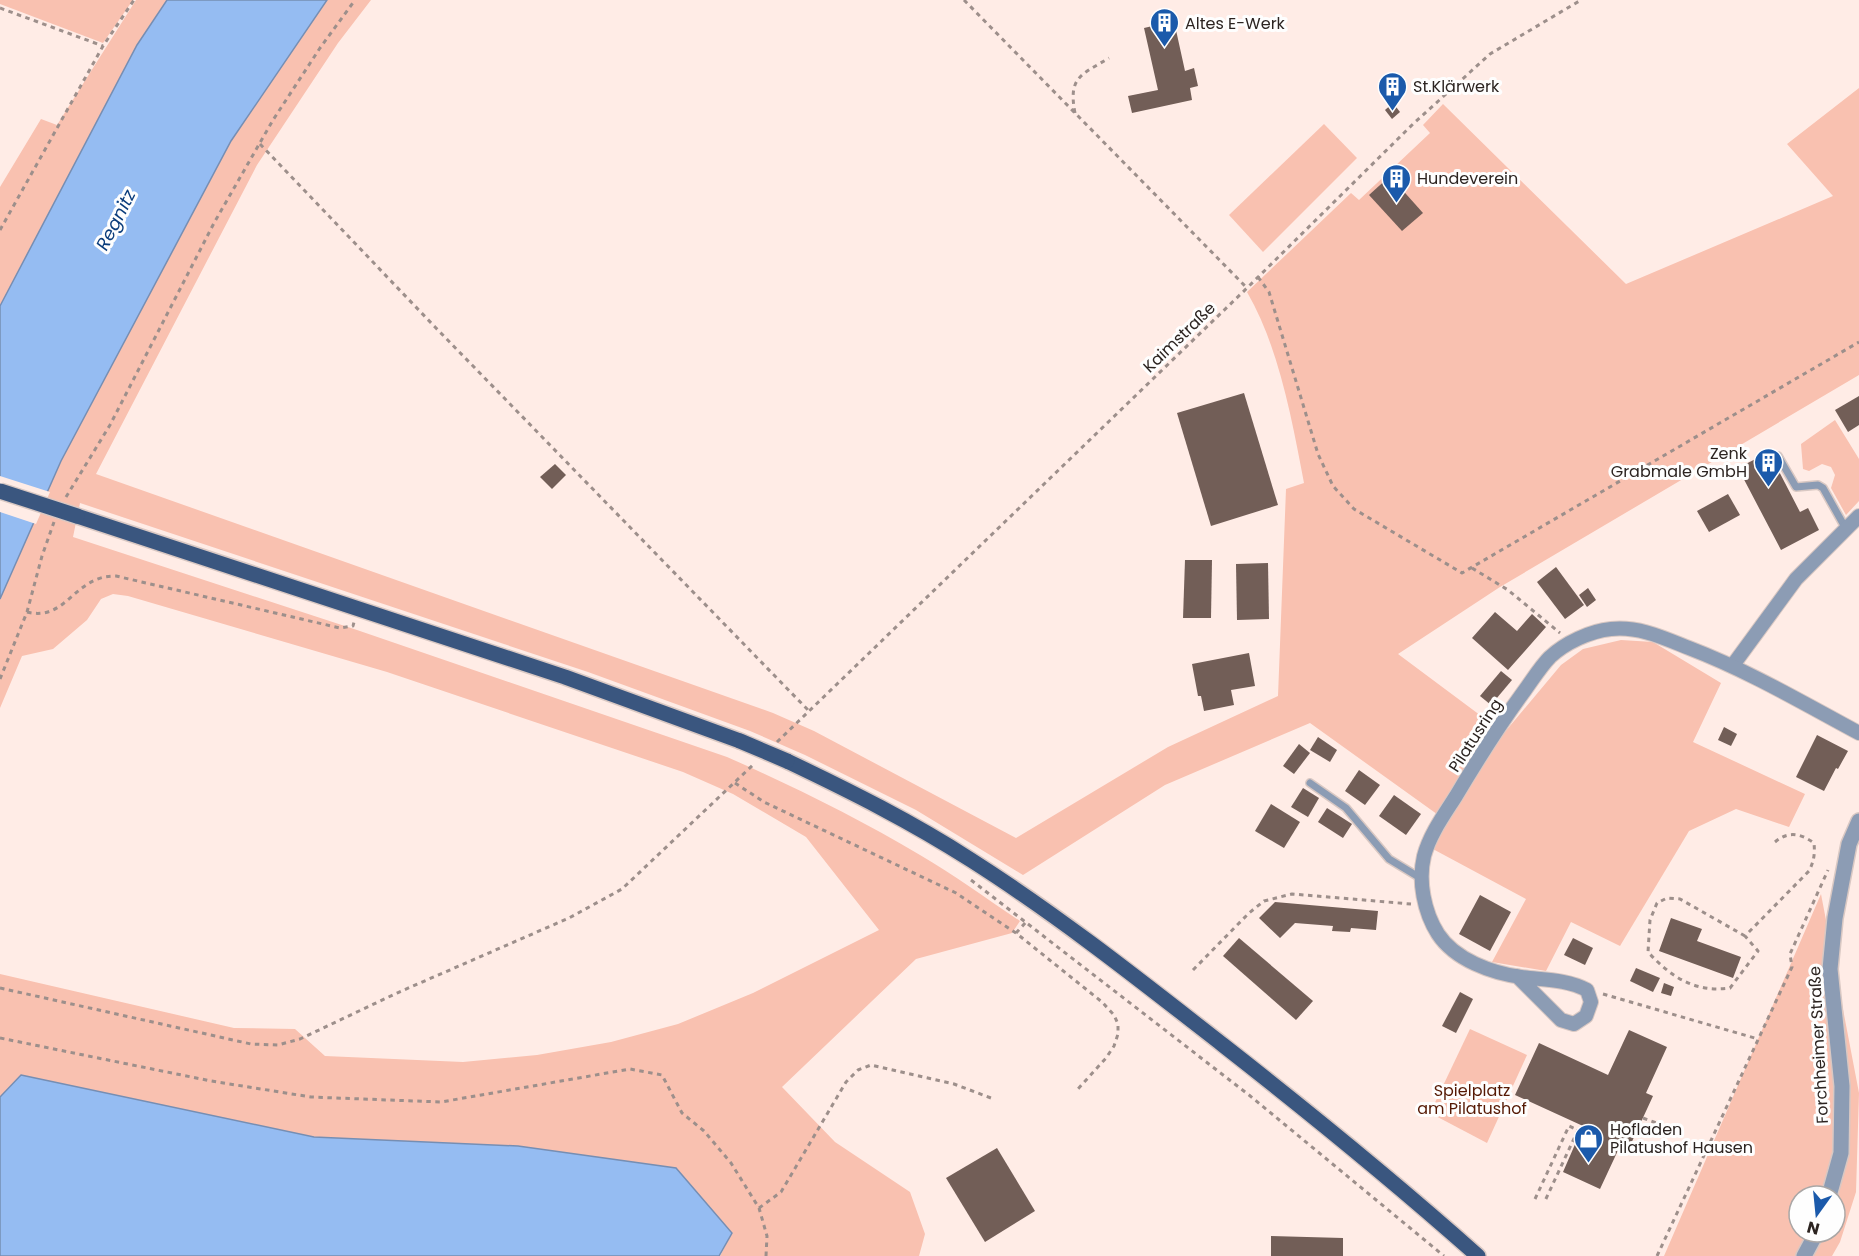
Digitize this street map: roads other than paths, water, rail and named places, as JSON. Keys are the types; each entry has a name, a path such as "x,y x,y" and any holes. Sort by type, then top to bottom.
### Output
{"main road":[{"path":"0,491 565,677 788,761 901,818 972,860 1117,964 1376,1167 1478,1256"}],"street":[{"path":"1733,665 1796,579 1859,516"},
{"name":"Pilatusring","path":"1517,976 1561,1020 1574,1023 1586,1017 1591,1002 1587,990 1574,983 1517,976 1477,964 1449,946 1438,934 1425,905 1422,879 1424,856 1432,834 1497,728 1549,658 1571,642 1610,629 1634,629 1655,634 1733,665 1859,733"},
{"name":"Forchheimer Straße","path":"1832,1184 1841,1153 1842,1086 1830,969 1835,918 1849,844 1859,821"}],"lane":[{"path":"1778,456 1796,487 1818,485 1823,488 1846,529"},
{"path":"1310,783 1346,808 1389,859 1422,879"}],"water":[{"name":"Regnitz","path":"167,0 327,0 231,141 61,461 0,599 0,306 137,45"},
{"path":"21,1075 314,1137 518,1146 676,1168 732,1233 719,1256 0,1256 0,1097"}],"place":[{"name":"Altes E-Werk","path":"1164,48"},
{"name":"St.Klärwerk","path":"1392,112"},
{"name":"Hundeverein","path":"1396,204"},
{"name":"Zenk Grabmale GmbH","path":"1768,488"},
{"name":"Hofladen Pilatushof Hausen","path":"1589,1164"}],"park label":[{"name":"Spielplatz am Pilatushof","path":"1472,1099"}]}
